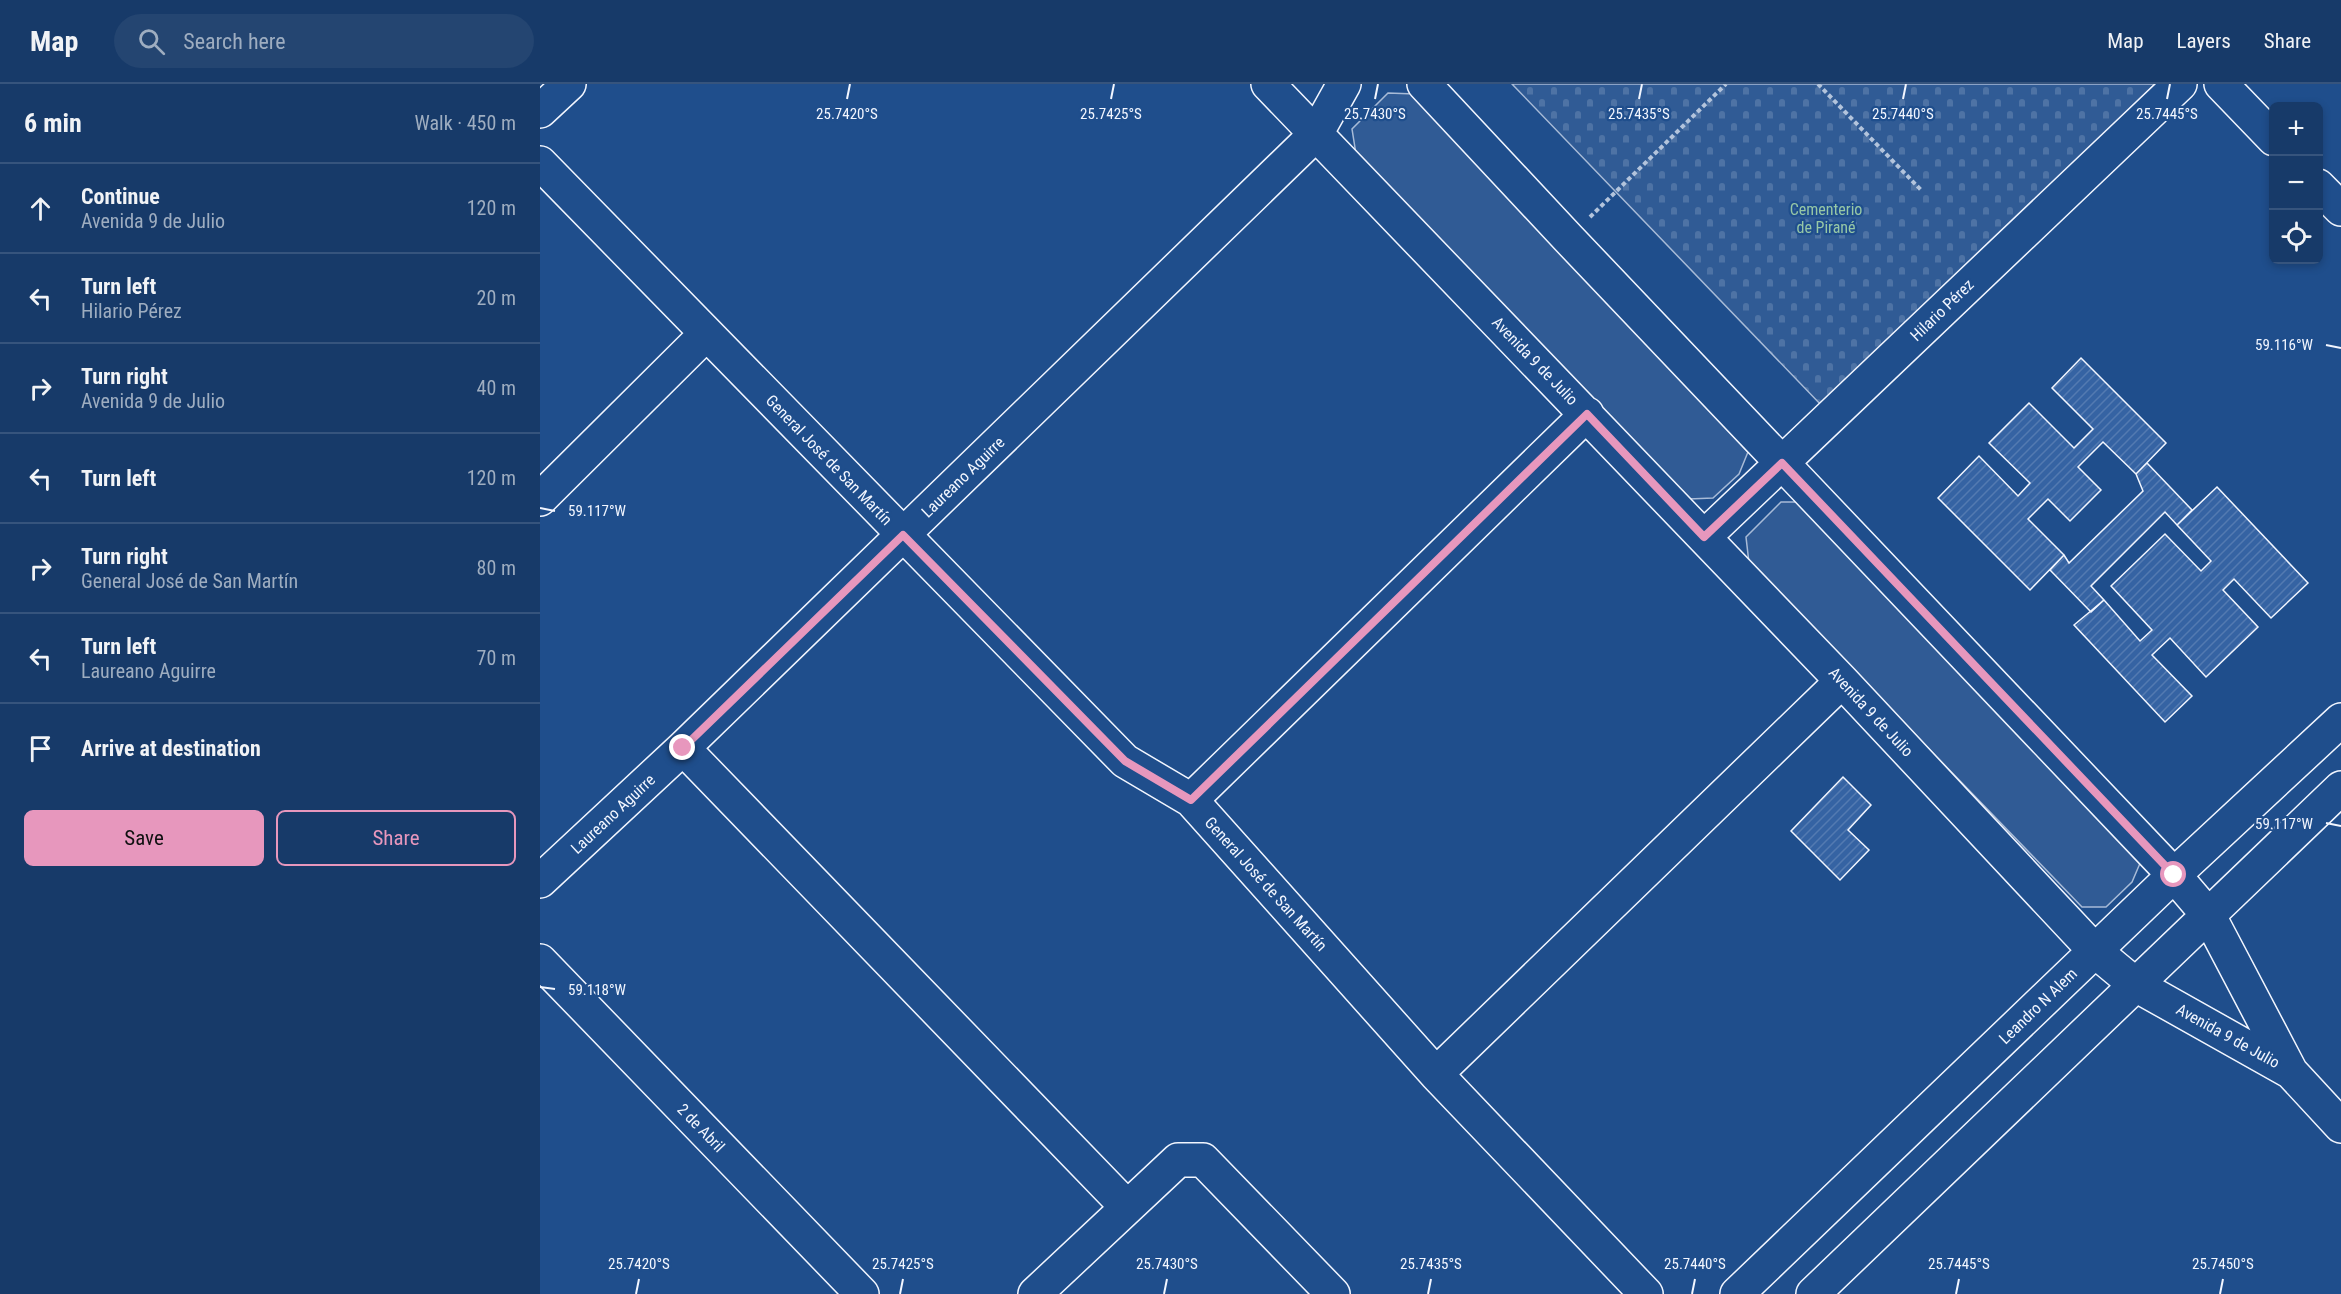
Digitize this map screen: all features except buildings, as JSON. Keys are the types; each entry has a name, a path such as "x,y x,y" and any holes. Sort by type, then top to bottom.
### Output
{"street":[{"path":"540,111 569,84"},
{"name":"Avenida 9 de Julio","path":"1268,84 1842,681 2095,951 2136,985 2291,1072"},
{"name":"Laureano Aguirre","path":"540,882 683,748 1316,134 1344,84"},
{"name":"Avenida 9 de Julio","path":"1424,84 2174,875 2209,916 2291,1072"},
{"name":"Hilario Pérez","path":"1704,537 2180,84"},
{"path":"2221,84 2269,134"},
{"name":"General José de San Martín","path":"540,163 1125,761 1191,800 1436,1074 1646,1294"},
{"path":"2323,190 2341,209"},
{"path":"540,499 706,334"},
{"path":"1191,800 1587,414"},
{"path":"1436,1074 1842,681"},
{"name":"Leandro N Alem","path":"1737,1294 2174,875 2341,720"},
{"path":"683,748 1127,1207"},
{"path":"1813,1294 2341,788"},
{"name":"2 de Abril","path":"540,961 862,1294"},
{"path":"2291,1072 2341,1125"},
{"path":"1035,1294 1178,1160 1203,1160 1333,1294"}],"path":[{"path":"1568,238 1726,84"},
{"path":"1818,84 1921,190"}],"shaded area":[{"path":"1388,93 1415,94 1748,452 1739,474 1713,498 1689,499 1356,154 1352,129"},
{"path":"1781,502 1808,502 2141,861 2132,882 2106,907 2082,907 1749,563 1746,537"}],"green space":[{"name":"Cementerio de Pirané","path":"1512,84 2155,84 1823,407"}],"route":[{"path":"683,748 903,535 1125,761 1191,800 1587,414 1704,537 1782,463 2174,875"}]}
